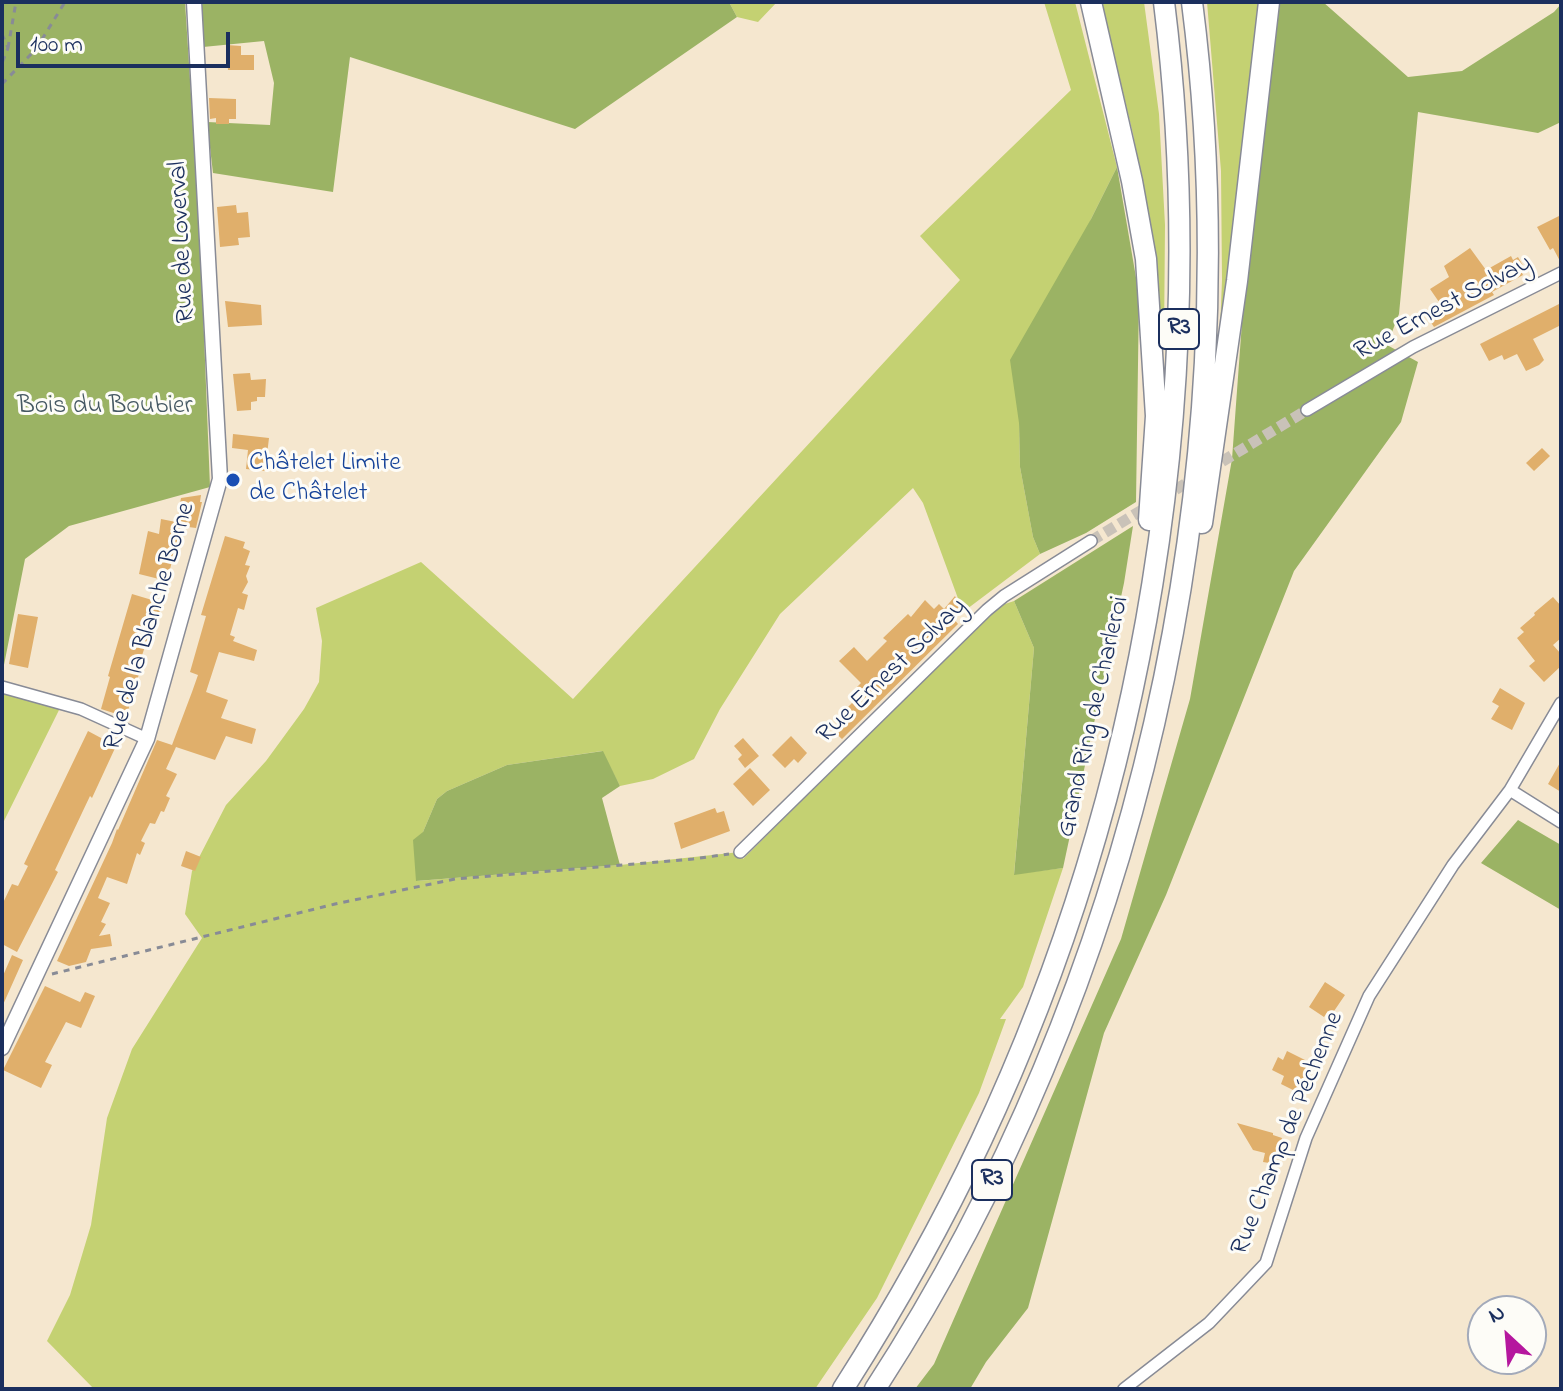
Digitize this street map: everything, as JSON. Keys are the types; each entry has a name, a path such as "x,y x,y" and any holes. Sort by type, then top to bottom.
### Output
{"highway":[{"path":"1091,2 1132,181 1146,259 1156,416 1149,521 1137,603 1141,655"},
{"name":"Grand Ring de Charleroi","path":"843,1389 929,1243 981,1141 1021,1050 1060,950 1120,746 1141,655 1156,568 1171,440 1178,333 1176,129 1164,2"},
{"name":"R3","path":"875,1389 954,1257 1046,1063 1085,960 1148,753 1184,562 1198,443 1205,338 1207,233 1204,124 1192,2"},
{"path":"1184,562 1201,534 1237,281 1269,2"}],"street":[{"name":"Rue de Loverval","path":"194,2 220,479"},
{"name":"Rue Ernest Solvay","path":"1307,410 1413,347 1561,273"},
{"name":"Rue de la Blanche Borne","path":"3,1043 147,739 220,479"},
{"name":"Rue Ernest Solvay","path":"740,852 987,610 1091,541"},
{"path":"2,687 81,709 147,739"},
{"name":"Rue Champ de Péchenne","path":"1132,1387 1209,1323 1266,1263 1306,1138 1369,996 1453,865 1510,790 1561,703"},
{"path":"1510,790 1561,822"}],"path":[{"path":"2,63 8,48 16,2"},
{"path":"2,84 36,49 65,2"},
{"path":"2,34 8,48"},
{"path":"36,977 335,904 455,879 693,859 740,852"}],"green space":[{"name":"Bois du Boubier","path":"2,2 185,2 200,234 210,487 69,526 25,559 2,675"},
{"path":"201,2 729,2 737,17 575,129 350,57 333,192 213,173 207,122 270,125 274,83 264,41 203,47"},
{"path":"729,2 777,2 758,22 737,17"},
{"path":"1044,2 1075,2 1117,167 1091,219 1019,423 1020,467 1033,537 1040,554 963,612 923,503 913,488 780,614 720,709 694,759 653,779 620,786 602,751 507,765 447,791 437,799 423,832 417,881 740,852 743,859 871,732 987,610 1014,601 1034,648 1014,874 1063,868 1023,987 1000,1019 1006,1019 979,1093 877,1298 815,1389 94,1389 47,1341 70,1295 91,1225 107,1118 132,1049 202,938 185,914 192,871 226,805 266,761 304,709 319,682 322,641 316,608 421,562 573,699 960,280 920,236 1071,90"},
{"path":"1101,2 1144,2 1159,114 1165,225 1164,341 1161,341 1158,277 1133,134"},
{"path":"1207,2 1258,2 1222,331 1221,171"},
{"path":"1280,2 1323,2 1408,77 1462,71 1554,12 1561,4 1561,122 1538,133 1418,112 1399,314 1387,345 1418,362 1401,422 1294,571 1166,895 1104,1033 1028,1308 986,1362 970,1389 915,1389 934,1364 1121,939 1190,699 1232,459 1244,295"},
{"path":"1117,167 1139,295 1136,502 1086,533 1040,554 1033,537 1020,467 1019,423 1010,360 1091,219"},
{"path":"1133,526 1124,583 1063,868 1014,875 1034,648 1014,601"},
{"path":"2,687 62,704 2,825"},
{"path":"603,751 620,786 602,798 620,865 416,881 413,840 423,832 437,799 447,791 507,765"},
{"path":"1518,820 1561,845 1561,910 1481,863"}],"building":[{"path":"227,45 241,46 241,55 254,55 254,70 228,70"},
{"path":"209,98 236,99 236,119 229,119 229,124 216,124 216,118 210,119"},
{"path":"236,205 237,213 248,212 250,237 238,238 239,245 220,247 217,207"},
{"path":"1561,215 1561,263 1537,227"},
{"path":"1470,248 1486,270 1511,256 1513,260 1518,257 1525,269 1521,271 1523,275 1492,292 1494,295 1434,327 1424,312 1439,302 1430,289 1449,277 1444,266"},
{"path":"225,301 261,305 262,325 228,327"},
{"path":"1561,303 1561,325 1533,339 1544,360 1539,365 1526,371 1517,354 1504,360 1502,355 1489,361 1480,344"},
{"path":"250,373 251,380 266,379 265,397 257,397 257,401 251,402 251,410 237,411 233,374"},
{"path":"233,434 269,438 265,471 246,469 248,450 232,448"},
{"path":"1542,448 1550,456 1534,471 1526,463"},
{"path":"201,495 196,528 181,526 167,581 139,574 148,531 159,534 161,519 176,522 181,498"},
{"path":"225,536 245,542 243,548 250,551 245,565 250,566 246,576 248,582 242,593 248,595 244,610 238,608 230,635 235,637 233,641 257,650 254,661 219,652 206,692 228,700 221,718 256,729 252,744 226,736 215,760 176,747 166,769 177,774 166,796 170,798 164,812 161,811 155,824 150,823 141,841 145,843 140,855 137,853 127,884 107,877 98,898 110,903 101,922 106,924 99,936 110,934 112,946 91,949 86,962 69,966 57,961 157,740 172,745 192,692 198,675 190,672 206,616 201,615"},
{"path":"132,594 162,603 136,673 139,674 126,717 101,709"},
{"path":"955,596 961,611 954,619 958,624 842,739 832,730 841,721 837,718 862,693 857,687 861,683 839,661 854,647 867,661 887,641 883,638 908,614 911,617 925,600 934,609 939,604 944,609"},
{"path":"1553,597 1561,606 1561,638 1553,645 1561,654 1561,666 1544,682 1529,666 1535,661 1517,638 1524,632 1520,628"},
{"path":"18,614 38,617 28,668 9,664"},
{"path":"1500,688 1525,703 1512,730 1491,719 1499,706 1492,702"},
{"path":"88,731 116,746 17,952 2,944 2,905 12,884 18,886 28,866 24,864"},
{"path":"791,736 807,753 798,763 794,759 785,768 772,755"},
{"path":"743,738 759,756 745,768 738,759 742,755 734,746"},
{"path":"1561,761 1561,792 1548,784"},
{"path":"750,768 770,790 753,806 733,784"},
{"path":"715,808 717,813 724,811 730,831 681,849 674,823"},
{"path":"186,851 201,857 195,871 181,866"},
{"path":"12,955 23,960 2,1007 2,978"},
{"path":"1325,982 1345,995 1332,1014 1328,1011 1324,1017 1309,1007"},
{"path":"45,986 80,1002 85,992 95,996 81,1028 66,1022 45,1062 52,1065 41,1088 3,1070"},
{"path":"1287,1051 1309,1062 1306,1069 1310,1071 1299,1093 1281,1084 1284,1076 1272,1070 1278,1057 1283,1060"},
{"path":"1237,1123 1282,1138 1275,1164 1263,1162 1265,1153 1253,1150"}],"tunnel":[{"path":"1208,470 1307,410"},
{"path":"1091,541 1193,479"}],"place":[{"name":"Châtelet Limite de Châtelet","path":"233,480"}]}
